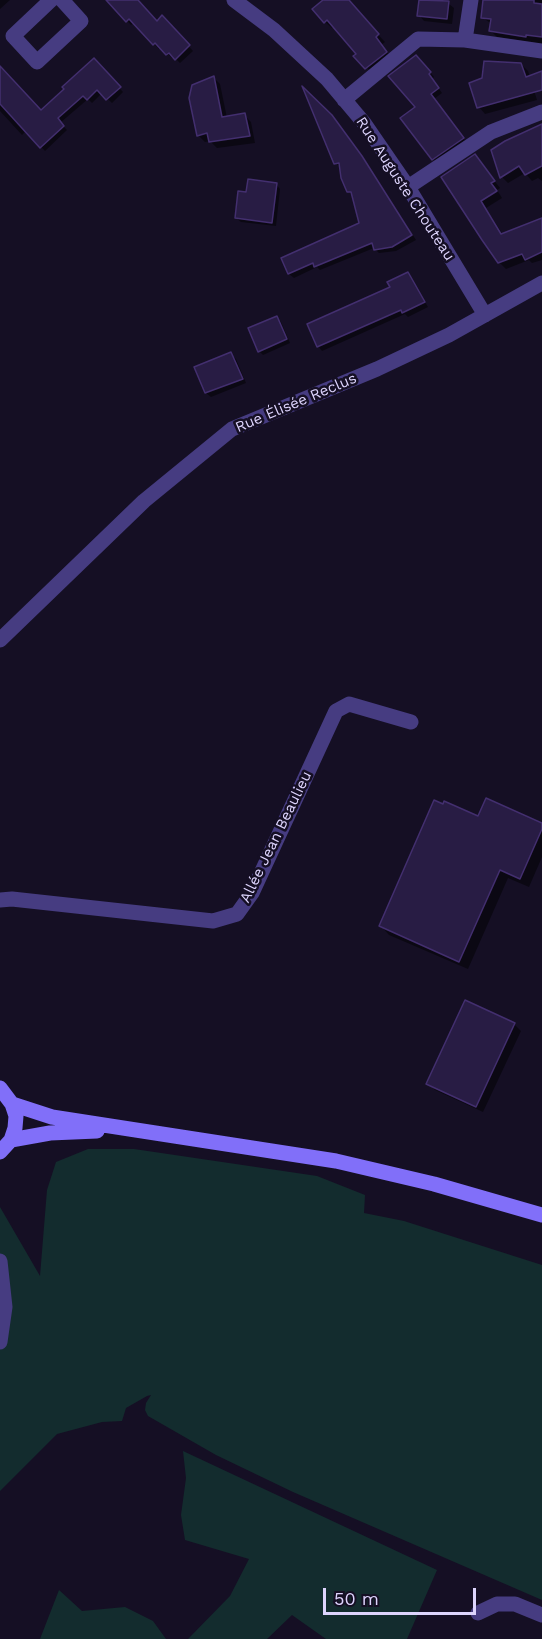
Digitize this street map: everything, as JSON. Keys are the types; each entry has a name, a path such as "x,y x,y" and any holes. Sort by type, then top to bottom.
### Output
{"main road":[{"path":"0,1088 12,1104 15,1116 15,1128 10,1140 0,1152"},
{"path":"12,1104 52,1117 336,1161 434,1184 542,1215"},
{"path":"10,1140 50,1133 127,1130"}],"street":[{"path":"51,0 13,36 37,62 81,21 62,0"},
{"name":"Rue Auguste Chouteau","path":"234,0 274,30 327,80 364,123 408,187 485,315"},
{"path":"465,40 471,0"},
{"path":"344,100 418,39 465,40 542,51"},
{"path":"408,187 491,132 542,112"},
{"name":"Rue Élisée Reclus","path":"0,640 144,501 232,429 377,369 449,334 542,283"},
{"name":"Allée Jean Beaulieu","path":"0,900 12,899 213,921 237,914 252,893 336,711 349,704 411,722"},
{"path":"0,1261 5,1306 0,1342"},
{"path":"478,1613 497,1604 515,1604 542,1615"}],"green space":[{"path":"88,1149 134,1149 317,1176 365,1195 364,1213 404,1221 542,1265 542,1600 293,1492 216,1455 148,1416 145,1410 146,1403 151,1395 126,1408 122,1421 102,1422 57,1434 0,1491 0,1207 40,1276 47,1190 56,1162"},
{"path":"183,1451 437,1570 407,1639 326,1639 292,1615 267,1639 188,1639 230,1596 249,1559 185,1540 181,1515 186,1478"},
{"path":"59,1590 82,1611 125,1607 153,1621 166,1639 40,1639"}],"building":[{"path":"106,0 138,0 157,21 162,15 190,45 175,60 169,53 166,55 155,43 153,45 129,19 126,22"},
{"path":"323,0 349,0 379,34 376,37 387,52 365,69 353,56 356,54 327,20 324,23 312,9"},
{"path":"419,0 449,1 447,19 417,16"},
{"path":"483,0 534,0 534,3 542,4 542,37 489,31 491,19 481,18"},
{"path":"416,55 431,72 429,74 439,88 431,94 464,138 432,160 400,118 415,107 388,76"},
{"path":"94,58 121,87 106,100 97,90 87,100 83,96 58,118 64,126 40,148 0,104 0,66 41,110"},
{"path":"484,61 521,63 526,77 542,71 542,90 477,108 469,83 482,78"},
{"path":"214,76 222,117 245,113 250,136 209,142 207,133 197,136 189,98 192,85"},
{"path":"302,86 332,115 362,156 412,235 392,247 374,250 372,243 314,267 313,263 288,274 281,258 359,223 351,192 347,192 341,178 339,163 334,164"},
{"path":"542,124 542,166 525,175 519,166 500,178 491,150"},
{"path":"475,154 495,181 491,183 497,191 481,201 501,234 542,218 542,252 525,260 522,254 498,263 482,240 441,177"},
{"path":"248,179 277,183 272,223 235,218 238,191 246,192"},
{"path":"408,272 425,302 402,313 401,310 317,347 307,324 390,287 387,282"},
{"path":"277,316 287,339 258,352 248,328"},
{"path":"231,352 243,379 205,393 194,367"},
{"path":"486,798 542,823 542,829 520,879 500,870 459,962 379,926 434,800 443,804 444,801 478,816"},
{"path":"465,1000 515,1023 476,1107 426,1084"}]}
